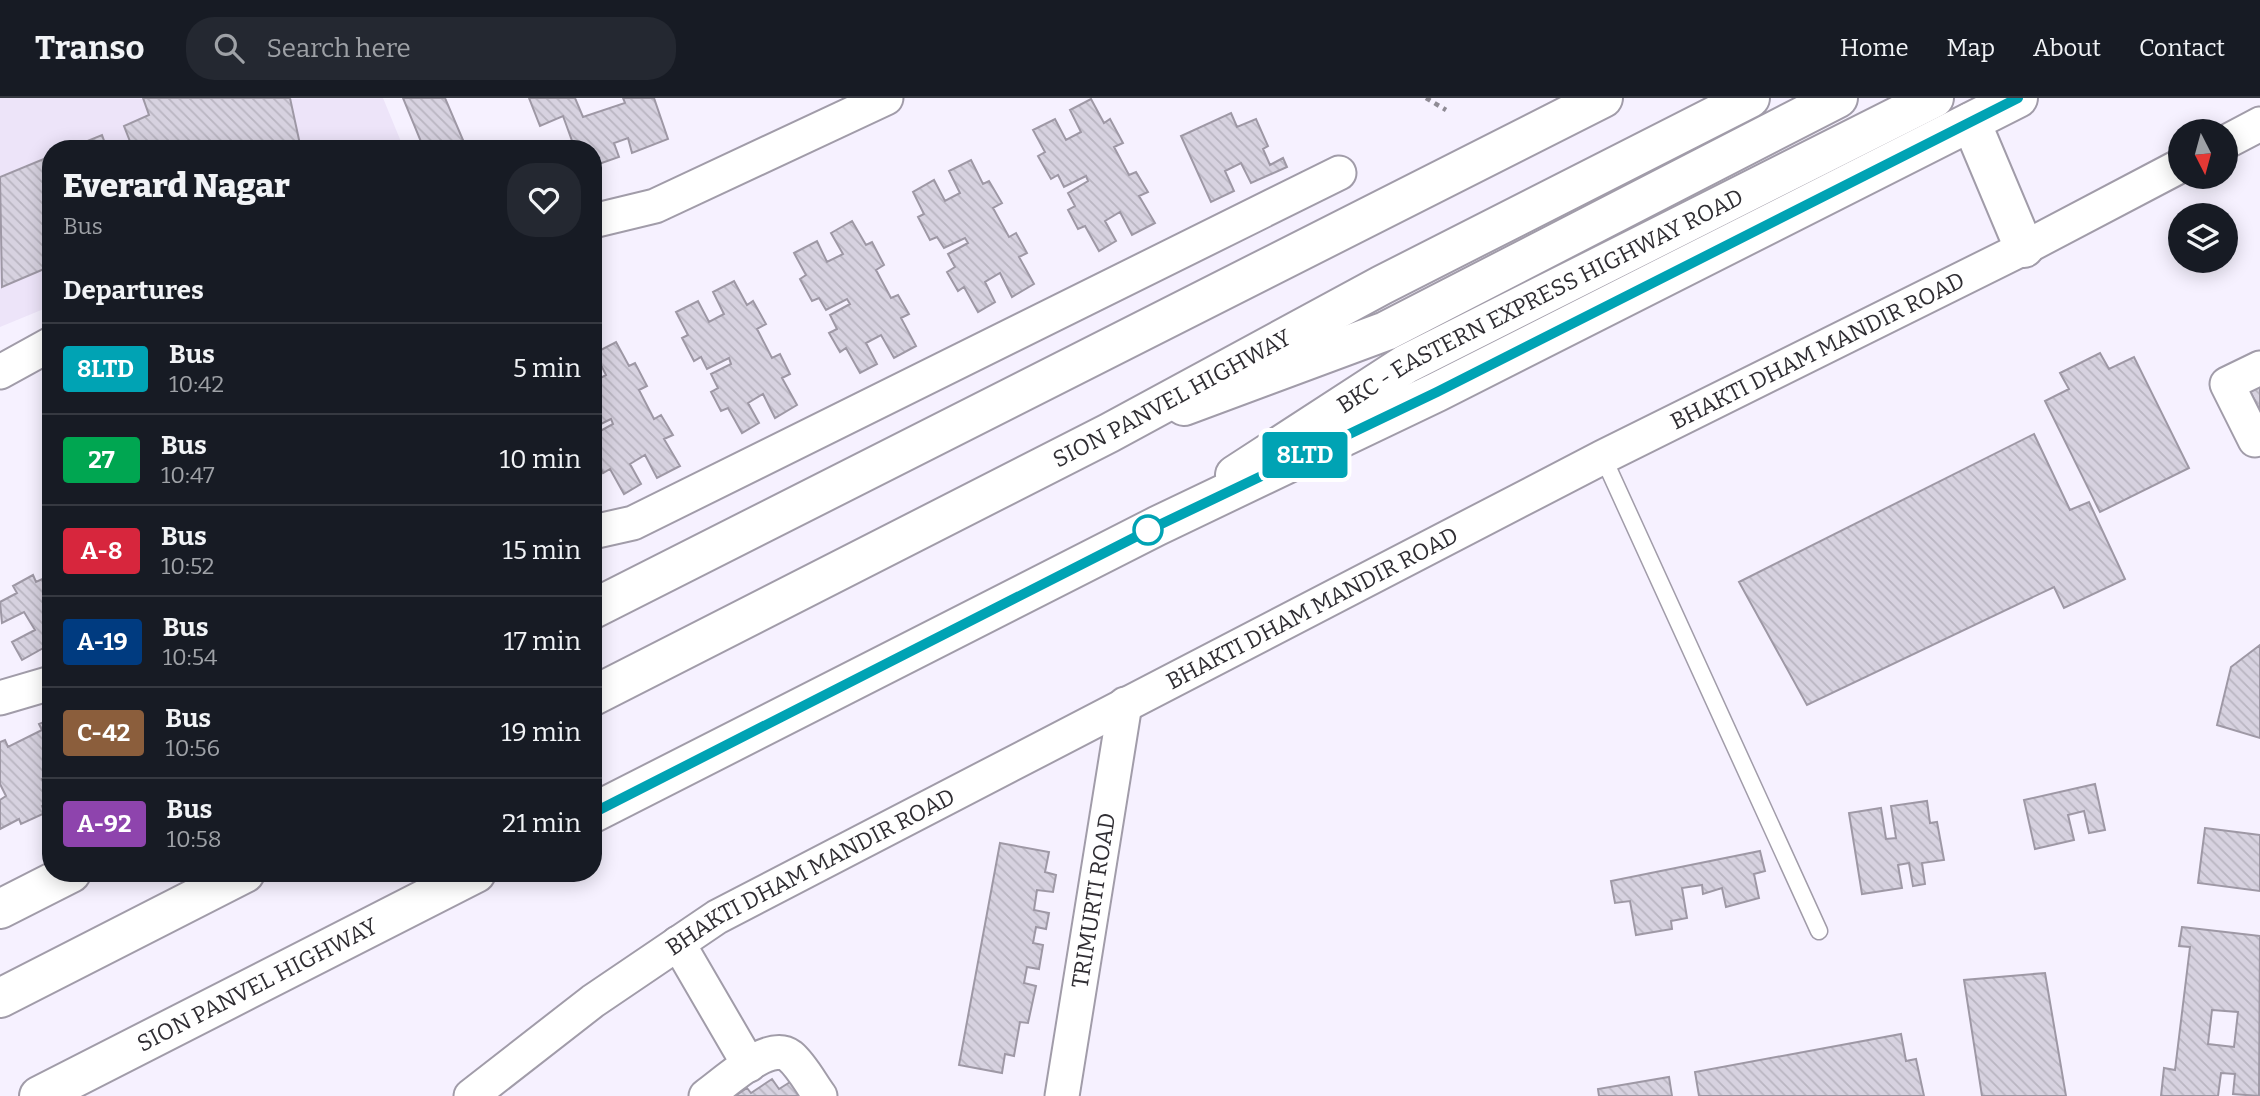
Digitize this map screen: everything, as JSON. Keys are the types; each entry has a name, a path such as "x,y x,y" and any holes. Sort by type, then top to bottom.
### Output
{"main road":[{"path":"602,604 1603,98"},
{"name":"BKC - EASTERN EXPRESS HIGHWAY ROAD","path":"1157,526 1406,364 1934,98"},
{"path":"602,808 1157,526 1437,392 2018,98"},
{"name":"SION PANVEL HIGHWAY","path":"602,691 1109,433 1382,285 1728,103"},
{"name":"BKC - EASTERN EXPRESS HIGHWAY ROAD","path":"1109,433 1386,331 1829,103"},
{"path":"1970,122 2024,247"},
{"path":"0,909 53,882"},
{"path":"0,998 227,882"},
{"name":"SION PANVEL HIGHWAY","path":"39,1096 458,882"}],"street":[{"path":"602,219 655,206 886,98"},
{"path":"2238,136 2260,124"},
{"name":"BHAKTI DHAM MANDIR ROAD","path":"471,1096 593,1001 717,918 1603,457 2168,172"},
{"path":"602,530 633,523 1339,173"},
{"path":"0,372 42,349"},
{"path":"2260,368 2227,384 2255,440 2260,438"},
{"path":"0,698 42,685"},
{"name":"TRIMURTI ROAD","path":"1062,1096 1125,704"},
{"path":"678,943 750,1065"},
{"path":"706,1096 767,1052 782,1051 792,1057 820,1096"}],"lane":[{"path":"1603,457 1819,931"}],"path":[{"path":"1426,98 1446,110"}],"shaded area":[{"path":"0,98 383,98 400,140 42,140 42,310 0,327"}],"building":[{"path":"143,98 290,98 299,140 129,140 124,126 149,115"},
{"path":"403,98 445,98 463,140 420,140"},
{"path":"529,98 575,98 583,117 625,103 623,98 654,98 668,139 632,153 628,138 614,143 619,157 602,163 602,140 572,140 563,116 540,126"},
{"path":"1091,99 1104,123 1110,119 1123,143 1114,147 1129,175 1136,172 1148,192 1139,196 1155,223 1132,235 1120,212 1105,221 1116,241 1099,251 1085,226 1078,229 1068,210 1075,206 1068,193 1088,181 1086,176 1064,187 1058,175 1051,179 1038,156 1045,152 1033,130 1055,119 1066,140 1081,132 1070,110"},
{"path":"1231,113 1237,127 1256,119 1268,146 1263,149 1270,165 1283,158 1287,167 1251,183 1241,163 1225,171 1234,191 1211,202 1181,136"},
{"path":"102,135 104,140 90,140"},
{"path":"42,160 42,270 2,287 0,177"},
{"path":"971,160 983,184 989,181 1002,203 993,208 1009,237 1016,233 1027,253 1019,257 1034,284 1012,297 1000,273 985,282 995,302 978,312 964,287 958,291 947,272 955,267 948,254 968,243 965,238 944,248 937,237 930,240 918,217 924,214 913,192 934,180 945,201 960,193 949,171"},
{"path":"852,221 866,245 872,242 884,265 876,270 891,298 898,295 909,314 901,318 916,346 894,358 881,335 866,343 877,364 860,373 846,348 840,352 829,333 837,329 830,315 850,304 847,299 826,310 819,298 812,301 800,279 806,275 794,253 817,241 827,262 843,254 831,233"},
{"path":"734,281 747,305 753,301 766,324 757,329 772,358 780,354 790,374 782,378 797,405 775,418 763,394 748,403 759,423 742,433 728,408 721,411 711,392 718,388 711,374 731,364 729,358 707,369 701,357 694,361 682,338 688,335 676,312 698,301 709,322 724,314 713,292"},
{"path":"616,342 629,366 635,363 647,386 639,390 654,419 661,415 673,435 664,439 680,466 657,478 645,455 630,464 641,484 624,494 610,469 602,471 602,430 613,424 611,419 602,424 602,377 606,375 602,367 602,349"},
{"path":"2100,353 2109,369 2134,357 2189,468 2100,512 2045,401 2069,389 2060,373"},
{"path":"2260,381 2260,411 2248,387"},
{"path":"2034,434 2070,510 2089,502 2125,579 2064,608 2054,587 1807,705 1739,582"},
{"path":"33,575 36,582 42,579 42,649 22,660 12,642 35,630 24,612 2,623 0,602 17,593 13,586"},
{"path":"2260,645 2260,738 2217,725 2231,667"},
{"path":"42,730 42,814 21,824 19,819 0,829 0,800 6,796 0,784 0,742 5,740 8,747"},
{"path":"2095,784 2105,830 2089,833 2084,811 2068,815 2074,840 2035,849 2024,800"},
{"path":"1927,801 1930,823 1937,822 1944,860 1922,863 1925,884 1913,886 1909,863 1898,865 1902,888 1862,894 1849,813 1881,808 1886,839 1896,838 1891,806"},
{"path":"2205,828 2260,835 2260,891 2198,883"},
{"path":"1000,843 1049,852 1045,872 1056,875 1053,892 1037,890 1034,910 1049,913 1046,929 1036,927 1033,943 1043,945 1039,969 1027,967 1024,983 1036,986 1028,1023 1020,1022 1014,1056 1005,1054 1002,1073 959,1065"},
{"path":"1760,851 1765,871 1754,874 1759,898 1726,907 1722,888 1703,894 1702,885 1682,888 1687,918 1671,921 1672,929 1636,935 1630,901 1615,903 1611,881"},
{"path":"2182,927 2260,936 2259,1096 2233,1094 2235,1074 2221,1073 2218,1096 2161,1096 2164,1068 2175,1070 2190,947 2179,946","holes":["2212,1010 2238,1012 2234,1047 2208,1044"]},
{"path":"2045,973 2066,1096 1982,1096 1964,980"},
{"path":"1901,1034 1906,1061 1916,1059 1924,1096 1699,1096 1695,1072"},
{"path":"798,1077 811,1096 735,1096 747,1088 751,1093 772,1079 779,1089"},
{"path":"1669,1077 1672,1096 1599,1096 1598,1089"}],"bus line":[{"name":"8LTD","path":"602,808 1157,526 1437,392 2018,98"}]}
